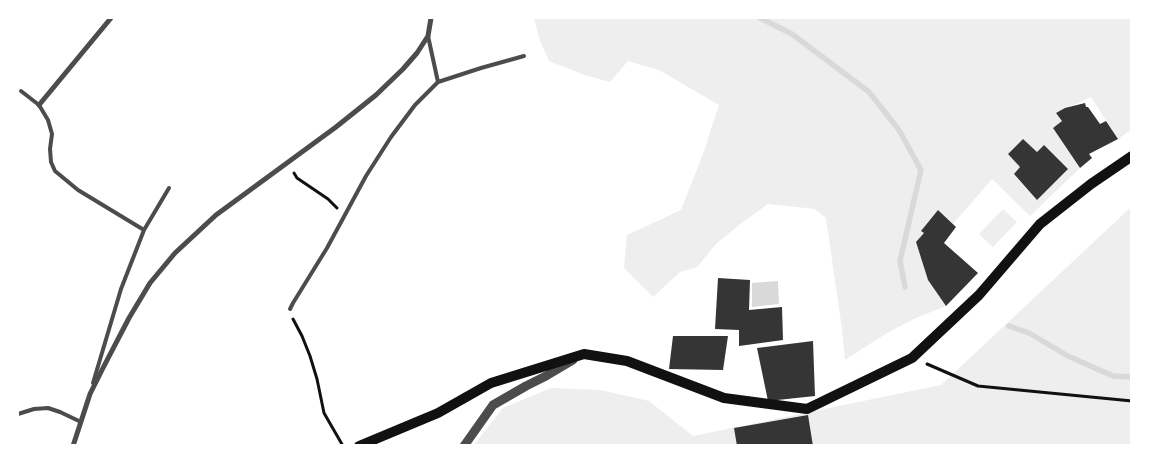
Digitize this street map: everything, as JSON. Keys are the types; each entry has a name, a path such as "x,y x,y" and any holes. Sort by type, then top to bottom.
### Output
{"main road":[{"path":"359,446 438,413 491,383 584,354 627,361 724,398 807,409 912,358 979,295 1040,224 1091,184 1132,156"}],"street":[{"path":"38,105 111,18"},
{"path":"73,446 90,394 129,318 150,284 175,253 216,215 336,127 376,95 403,70 417,52 428,36 431,18"},
{"path":"464,446 493,405 584,354"}],"lane":[{"path":"428,36 438,82"},
{"path":"290,309 327,248 366,176 391,137 415,105 438,82 524,56"},
{"path":"21,91 38,105 48,120 52,134 51,162 55,172 78,190 144,230"},
{"path":"90,394 121,289 144,230 169,188"},
{"path":"18,414 48,408 81,422"}],"path":[{"path":"287,162 297,178 328,198 344,216"},
{"path":"290,309 290,314 310,356 324,414 343,446"},
{"path":"912,358 978,386 1132,401"}],"shaded area":[{"path":"534,18 1131,18 1131,130 1118,139 1091,97 1056,113 1062,121 1053,128 1080,168 1030,216 992,179 953,224 938,210 921,231 924,233 916,243 928,280 946,306 916,318 887,333 845,360 826,218 815,209 768,204 717,243 697,267 680,272 653,297 624,268 627,235 681,210 703,154 719,105 659,70 628,61 610,82 585,75 549,61 539,38","holes":["1023,139 1037,152 1044,145 1037,200 1014,175 1020,167 1008,154"]},
{"path":"1131,208 1131,445 473,446 503,408 551,388 600,390 649,401 693,436 941,385"},
{"path":"1003,209 1017,222 993,247 979,234"},
{"path":"778,281 779,304 752,307 752,283"}],"building":[{"path":"1085,103 1086,107 1088,107 1100,124 1106,121 1118,139 1089,154 1092,158 1080,168 1053,128 1062,121 1056,113 1065,108"},
{"path":"1023,139 1037,152 1044,145 1068,169 1037,200 1014,174 1020,167 1008,154"},
{"path":"938,210 956,227 944,243 978,273 946,306 928,280 916,242 924,233 921,231"},
{"path":"718,278 750,280 749,310 782,307 783,340 739,346 739,330 715,329"},
{"path":"673,336 728,336 723,370 669,369"},
{"path":"813,341 815,396 768,401 757,348"},
{"path":"808,415 813,446 737,446 734,428"}],"waterway":[{"path":"760,18 792,34 869,92 899,130 921,170 900,261 905,287"},
{"path":"1009,326 1029,333 1068,356 1113,376 1132,377"}]}
